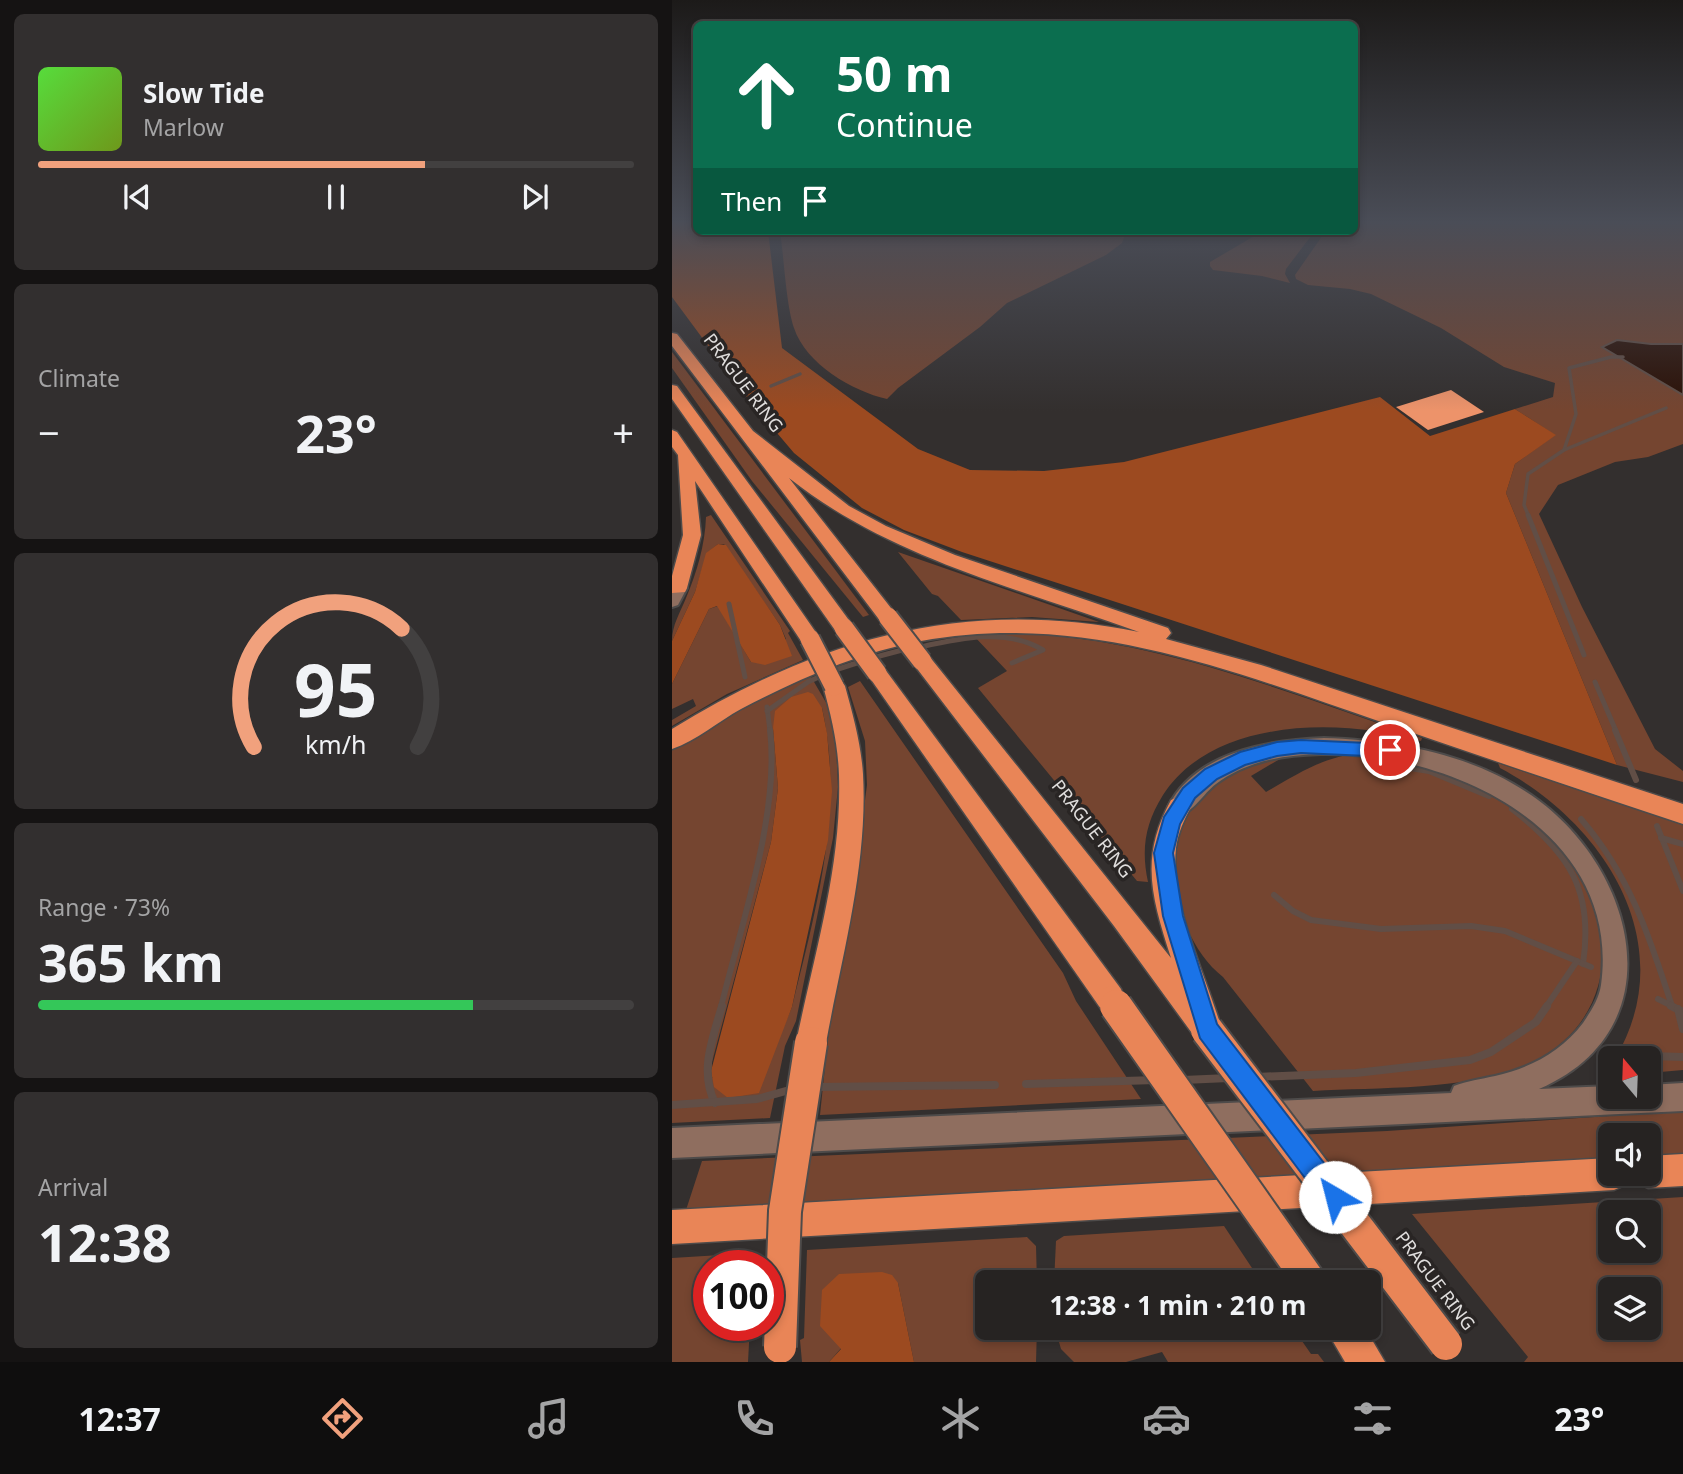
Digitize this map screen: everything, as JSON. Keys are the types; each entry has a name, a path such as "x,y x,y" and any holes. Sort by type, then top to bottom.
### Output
{"highway":[{"name":"PRAGUE RING","path":"672,337 887,617 1123,917 1189,995 1208,1030 1453,1353"},
{"path":"672,389 1111,999 1302,1270"},
{"path":"742,430 813,487 880,530 949,559 1114,615 1301,686"},
{"path":"672,435 810,639 834,686 850,744 851,806 842,877 794,1136 785,1211 781,1262 780,1354"},
{"path":"675,595 692,535 683,452"},
{"path":"672,740 756,691 852,652 920,635 989,627 1057,627 1122,636 1186,651 1301,686 1683,814"},
{"path":"1179,807 1166,837 1164,872 1189,995"},
{"path":"1661,1171 1683,1170"},
{"path":"672,1227 1598,1175"}],"main road":[{"path":"1179,807 1189,793 1211,774 1257,753 1301,747 1370,748 1430,759 1490,783 1545,817 1580,855 1600,891 1614,938 1615,978 1611,997 1595,1030 1569,1057 1532,1079 1481,1093 1387,1109"},
{"path":"672,1143 1683,1097"}],"shaded area":[{"path":"672,285 774,285 782,348 918,449 970,470 1044,471 1124,462 1380,397 1430,436 1515,409 1556,435 1515,464 1506,493 1617,765 962,552 904,530 862,508 794,453 743,393 672,297"},
{"path":"786,285 1045,285 1007,303 887,399 845,383 819,364 800,341 789,307"},
{"path":"1308,285 1683,285 1683,344 1617,340 1603,347 1683,395 1683,444 1648,457 1615,462 1558,485 1539,514 1582,607 1655,749 1683,771 1683,782 1617,765 1506,493 1515,464 1555,435 1515,409 1553,397 1555,383 1504,367 1441,328 1371,294"},
{"path":"1617,340 1683,344 1683,395 1602,347"},
{"path":"672,352 869,615 863,617 752,481 672,368"},
{"path":"711,515 790,631 788,633 803,660 727,694 672,726 672,720 696,706 693,699 672,709 672,684 709,609 718,606 751,662 786,639 780,625 724,544 718,544 707,553 695,592 672,641 675,624 700,558 706,517"},
{"path":"718,544 726,545 780,625 792,656 765,665 751,662 717,606 709,609 672,684 672,641 695,592 706,553"},
{"path":"898,552 1099,622 1032,617 961,620 938,596 932,594"},
{"path":"1005,633 1059,636 1165,655 1217,669 1422,738 1421,741 1354,729 1318,727 1281,730 1246,738 1213,750 1185,769 1163,795 1152,816 1146,837 1148,882 1137,881 978,688 1007,671 973,635"},
{"path":"810,675 828,706 836,742 838,787 833,838 796,1021 785,1046 770,1118 672,1123 672,750 742,706","holes":["822,708 830,784 825,859 792,1007 784,1026 711,1079 712,1062 771,842 778,788 773,728"]},
{"path":"860,681 1063,973 1076,1001 1141,1099 820,1115 829,1028 845,951 867,785 865,741 848,687"},
{"path":"808,692 813,694 822,708 827,733 832,791 828,840 792,1007 759,1093 728,1098 714,1087 711,1071 771,842 778,788 773,728 775,711 791,697"},
{"path":"1290,753 1251,776 1266,792 1321,763 1345,756 1366,755 1442,770 1485,789 1514,806 1551,834 1574,861 1590,892 1600,923 1603,956 1598,987 1585,1016 1564,1041 1533,1062 1483,1078 1426,1086 1313,1091 1196,946 1180,906 1176,885 1177,843 1182,824 1201,795 1234,769"},
{"path":"1498,763 1683,825 1683,1070 1661,1072 1661,1046 1621,1046 1634,1016 1640,973 1636,931 1622,891 1600,854 1571,820 1538,792 1500,768"},
{"path":"1683,1111 1683,1153 1661,1155 1661,1123 1598,1123 1598,1159 1402,1173 686,1210 702,1161 1387,1131"},
{"path":"1683,1197 1683,1362 1524,1362 1528,1357 1412,1214 1598,1202 1598,1263 1661,1263 1661,1200 1635,1200"},
{"path":"1224,1226 1253,1270 1055,1270 1056,1241 1064,1236"},
{"path":"1027,1237 1036,1246 1037,1270 975,1270 975,1340 1037,1340 1036,1362 914,1362 898,1283 829,1362 802,1362 800,1340 804,1338 807,1250"},
{"path":"693,1257 693,1341 749,1341 748,1362 672,1362 672,1258"},
{"path":"882,1272 892,1275 898,1283 914,1362 829,1362 841,1349 820,1326 822,1290 839,1274"},
{"path":"1058,1340 1301,1340 1311,1354 1318,1354 1324,1362 1168,1362 1162,1352 1126,1362 1074,1362 1061,1349"}],"building":[{"path":"1451,390 1484,412 1428,430 1396,407"}],"waterway":[{"path":"1564,450 1576,414 1569,368 1611,357 1623,357"},
{"path":"771,386 800,374"},
{"path":"1564,450 1666,408"},
{"path":"1529,517 1524,505 1528,474 1564,450"},
{"path":"1528,515 1584,655"},
{"path":"729,604 745,677"},
{"path":"916,648 964,639 997,637 1028,643 1043,650 1012,663"},
{"path":"872,658 906,649"},
{"path":"832,671 863,661"},
{"path":"767,711 808,682 823,675"},
{"path":"1595,682 1616,731"},
{"path":"767,711 770,731"},
{"path":"721,1007 764,832 772,762 770,730"},
{"path":"1615,730 1636,780"},
{"path":"1372,762 1429,771 1489,796"},
{"path":"1512,809 1549,841 1573,875 1585,915 1583,964"},
{"path":"1581,819 1613,862 1625,884 1646,931 1672,1006"},
{"path":"1657,826 1662,838"},
{"path":"1662,838 1683,844"},
{"path":"1662,838 1683,891"},
{"path":"1274,895 1293,911 1311,920 1381,929 1471,926 1505,931 1577,961"},
{"path":"1546,1007 1577,961"},
{"path":"1577,961 1583,964"},
{"path":"1583,964 1591,967"},
{"path":"1658,999 1672,1006"},
{"path":"715,1102 708,1079 709,1054 722,1006"},
{"path":"1256,1077 1356,1073 1470,1060 1491,1052 1536,1022 1547,1006"},
{"path":"1671,1006 1678,1010"},
{"path":"1678,1010 1683,1012"},
{"path":"1678,1010 1683,1029"},
{"path":"1661,1056 1683,1057"},
{"path":"1183,1080 1229,1078"},
{"path":"1026,1084 1156,1080"},
{"path":"814,1087 995,1085"},
{"path":"715,1102 757,1099 793,1089"},
{"path":"672,1105 715,1102"}],"route":[{"path":"1335,1197 1208,1030 1173,916 1163,853 1171,822 1179,807 1199,783 1224,766 1257,753 1277,749 1335,746 1390,750"}]}
